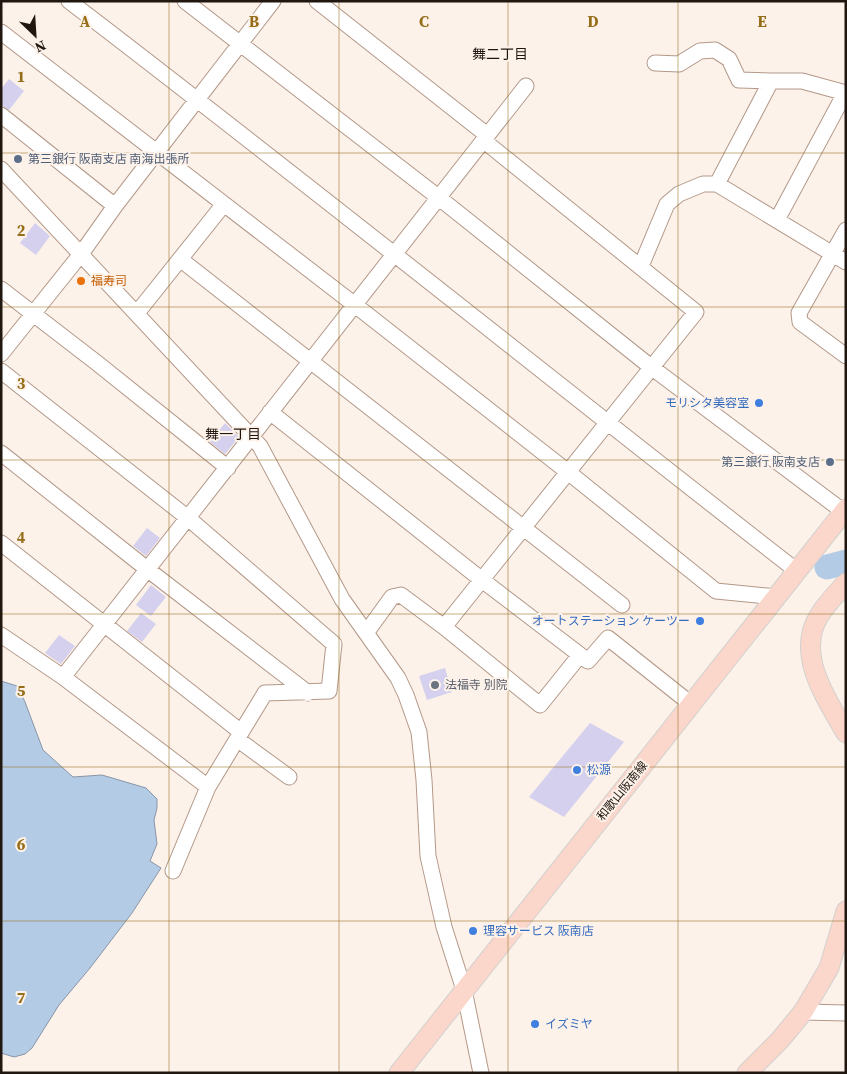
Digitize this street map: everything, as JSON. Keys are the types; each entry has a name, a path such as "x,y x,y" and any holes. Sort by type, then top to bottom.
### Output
{"main road":[{"name":"和歌山阪南線","path":"399,1073 845,511"},
{"path":"846,583 818,616 811,637 812,661 822,692 846,733"},
{"path":"747,1073 780,1040 802,1012 829,968 846,911"}],"street":[{"path":"69,1 198,99 606,423 797,571"},
{"path":"184,1 438,197 651,367 845,511"},
{"path":"1,354 81,254 115,206 273,1"},
{"path":"317,1 696,312 444,627"},
{"path":"1,32 355,305 716,591 777,596"},
{"path":"655,63 679,64 700,51 715,50 729,59 739,80 802,81 846,93 777,220"},
{"path":"717,184 771,81"},
{"path":"63,677 526,86"},
{"path":"1,115 115,206"},
{"path":"1,169 260,446 342,599 398,678 419,732 424,780 428,856 444,927 464,990 481,1073"},
{"path":"641,266 667,204 680,194 703,184 717,184 846,262"},
{"path":"137,313 224,204"},
{"path":"846,230 799,313 800,322 846,356"},
{"path":"180,259 622,605"},
{"path":"1,290 97,363 228,468"},
{"path":"1,371 188,518 334,644 329,691 265,693 208,787 173,871"},
{"path":"270,412 482,580 588,661 608,638 691,704"},
{"path":"1,453 308,693"},
{"path":"1,543 105,623 289,777"},
{"path":"366,632 392,598 401,595 444,627 540,705 580,655"},
{"path":"1,635 63,677 208,787"},
{"path":"802,1012 846,1013"}],"water":[{"path":"1,681 17,686 43,750 73,777 102,775 146,788 157,799 154,820 157,844 150,861 161,868 132,913 59,1005 32,1048 25,1054 14,1057 1,1053"}],"building":[{"path":"9,79 24,91 9,110 1,105 1,89"},
{"path":"35,223 50,236 36,255 20,243"},
{"path":"225,423 239,437 225,454 210,442"},
{"path":"147,528 160,538 146,556 133,546"},
{"path":"151,585 166,597 151,616 136,605"},
{"path":"141,613 156,624 142,642 127,631"},
{"path":"59,635 75,646 61,664 45,653"},
{"path":"445,668 452,692 427,700 419,676"},
{"name":"松源","path":"590,723 624,742 564,817 529,797"}],"waterway":[{"path":"827,567 846,562"}],"place":[{"name":"第三銀行 阪南支店 南海出張所","path":"18,159"},
{"name":"福寿司","path":"81,281"},
{"name":"モリシタ美容室","path":"759,403"},
{"name":"第三銀行 阪南支店","path":"830,462"},
{"name":"オートステーション ケーツー","path":"700,621"},
{"name":"法福寺 別院","path":"435,685"},
{"name":"松源","path":"577,770"},
{"name":"理容サービス 阪南店","path":"473,931"},
{"name":"イズミヤ","path":"535,1024"}],"district":[{"name":"舞二丁目","path":"500,54"},
{"name":"舞一丁目","path":"233,434"}]}
